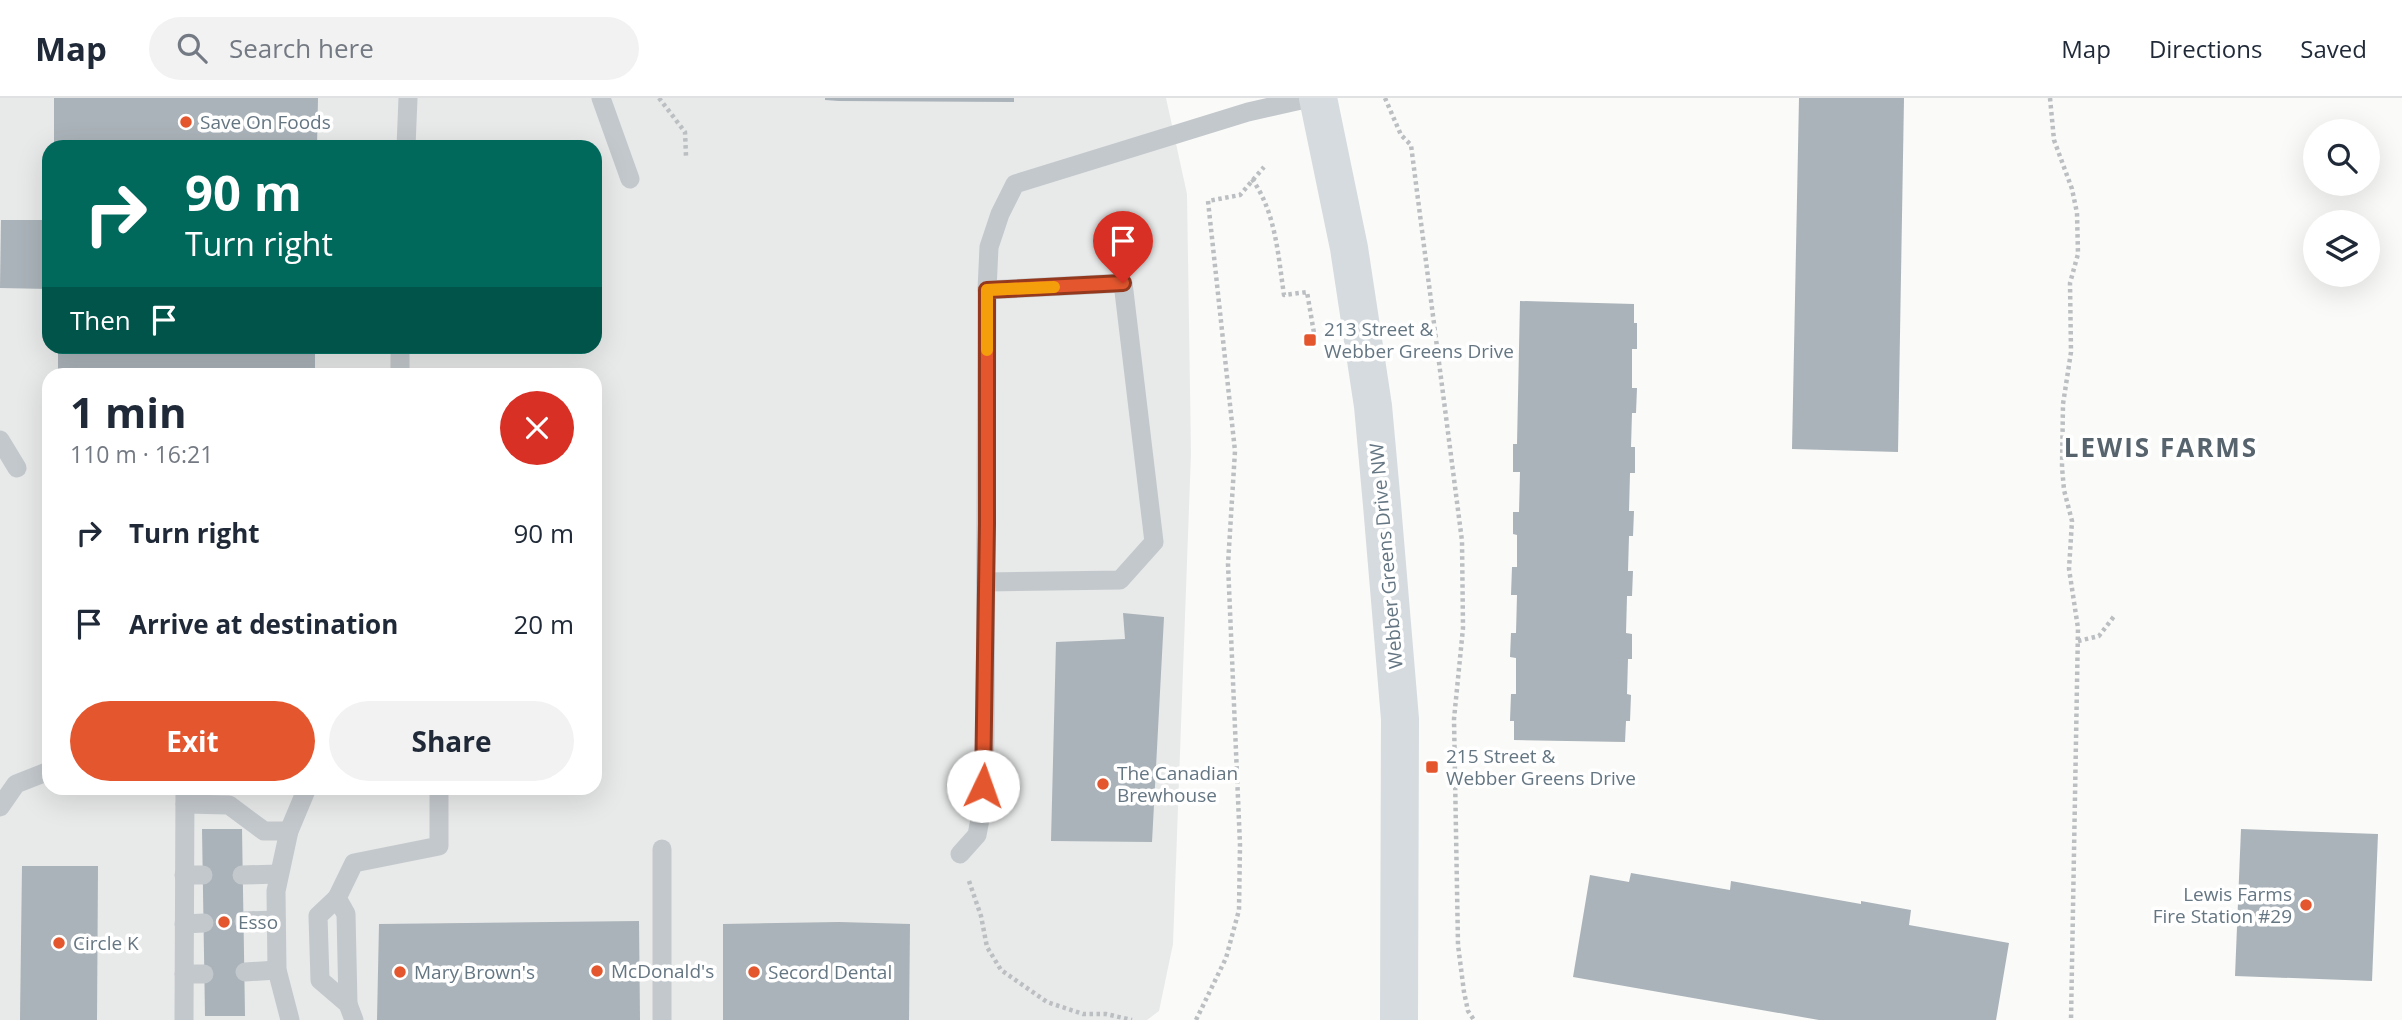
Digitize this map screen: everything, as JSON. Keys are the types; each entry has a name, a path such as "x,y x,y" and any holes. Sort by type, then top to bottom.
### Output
{"main road":[{"name":"Webber Greens Drive NW","path":"1318,98 1349,248 1373,406 1400,719 1399,1020"},
{"path":"1399,930 1419,1011 1424,1020"}],"lane":[{"path":"406,140 408,98"},
{"path":"601,98 630,179"},
{"path":"960,854 977,835 982,809 985,741 987,290 989,247 1000,214 1015,184 1248,112 1310,98"},
{"path":"986,582 1120,580 1154,542 1123,283 987,290"},
{"path":"0,440 17,468"},
{"path":"0,807 16,784 42,774"},
{"path":"290,1020 277,970 276,891 289,831 304,795"},
{"path":"351,1012 320,980 318,916 337,898 354,863 439,846 439,795"},
{"path":"184,1020 184,974 194,923 194,875 185,796 229,805 264,831 289,831"},
{"path":"662,849 662,1020"},
{"path":"243,875 279,874"},
{"path":"337,898 346,914 351,1012"},
{"path":"244,921 276,920"},
{"path":"245,972 277,970"},
{"path":"184,974 204,974"}],"path":[{"path":"659,98 685,132 686,156"},
{"path":"1385,98 1401,135 1410,145 1462,541 1463,628 1454,719 1458,931 1464,992 1468,1011 1474,1020"},
{"path":"2050,98 2054,140 2072,190 2078,222 2078,254 2070,283 2071,352 2063,404 2062,467 2064,490 2072,521 2068,569 2078,628 2071,1020"},
{"path":"1196,1020 1226,958 1239,910 1240,858 1228,564 1235,451 1208,201 1240,195 1264,167"},
{"path":"1252,178 1262,193 1270,215 1284,295 1307,292 1314,334"},
{"path":"2078,641 2099,636 2115,615"},
{"path":"960,854 981,916 988,947 1001,970 1047,1002 1083,1014 1106,1014 1132,1020"}],"shaded area":[{"path":"0,98 1166,98 1187,194 1191,453 1173,944 1159,1011 1147,1020 0,1020"}],"building":[{"name":"Save On Foods","path":"54,98 318,98 317,140 54,140"},
{"path":"825,98 1014,98 1014,102 839,101"},
{"path":"1799,98 1904,98 1898,452 1792,449"},
{"path":"1,220 42,220 42,289 0,288"},
{"path":"1520,301 1634,304 1637,349 1632,349 1632,388 1637,388 1636,413 1632,413 1631,447 1635,447 1635,473 1630,473 1629,511 1634,511 1633,536 1629,536 1628,571 1633,571 1632,596 1627,596 1626,633 1632,634 1632,659 1628,659 1627,694 1631,695 1630,721 1626,721 1625,742 1514,740 1514,721 1510,721 1511,694 1516,694 1516,658 1510,657 1511,633 1516,633 1517,595 1511,595 1512,567 1517,567 1517,535 1513,534 1513,512 1519,512 1520,472 1513,472 1513,444 1517,444"},
{"path":"58,354 315,354 315,368 58,368"},
{"name":"The Canadian Brewhouse","path":"1123,613 1164,617 1152,842 1051,841 1056,642 1125,639"},
{"name":"Esso","path":"202,829 242,829 245,1016 205,1016"},
{"name":"Lewis Farms Fire Station #29","path":"2241,829 2378,834 2372,981 2235,976"},
{"name":"Circle K","path":"22,866 98,866 97,1020 20,1020"},
{"path":"1631,873 1730,890 1731,881 1911,910 1909,925 2009,943 1996,1020 1819,1020 1573,977 1590,875 1629,882"},
{"path":"639,921 640,1020 377,1020 379,924"},
{"path":"723,924 910,924 909,1020 723,1020"}],"slow traffic":[{"path":"987,350 987,290 1054,287"}],"place":[{"name":"Save On Foods","path":"186,122"},
{"name":"213 Street & Webber Greens Drive","path":"1310,340"},
{"name":"215 Street & Webber Greens Drive","path":"1432,767"},
{"name":"The Canadian Brewhouse","path":"1103,784"},
{"name":"Lewis Farms Fire Station #29","path":"2306,905"},
{"name":"Esso","path":"224,922"},
{"name":"Circle K","path":"59,943"},
{"name":"McDonald's","path":"597,971"},
{"name":"Mary Brown's","path":"400,972"},
{"name":"Secord Dental","path":"754,972"}],"district":[{"name":"LEWIS FARMS","path":"2161,448"}],"route":[{"path":"983,786 987,290 1123,283"}]}
